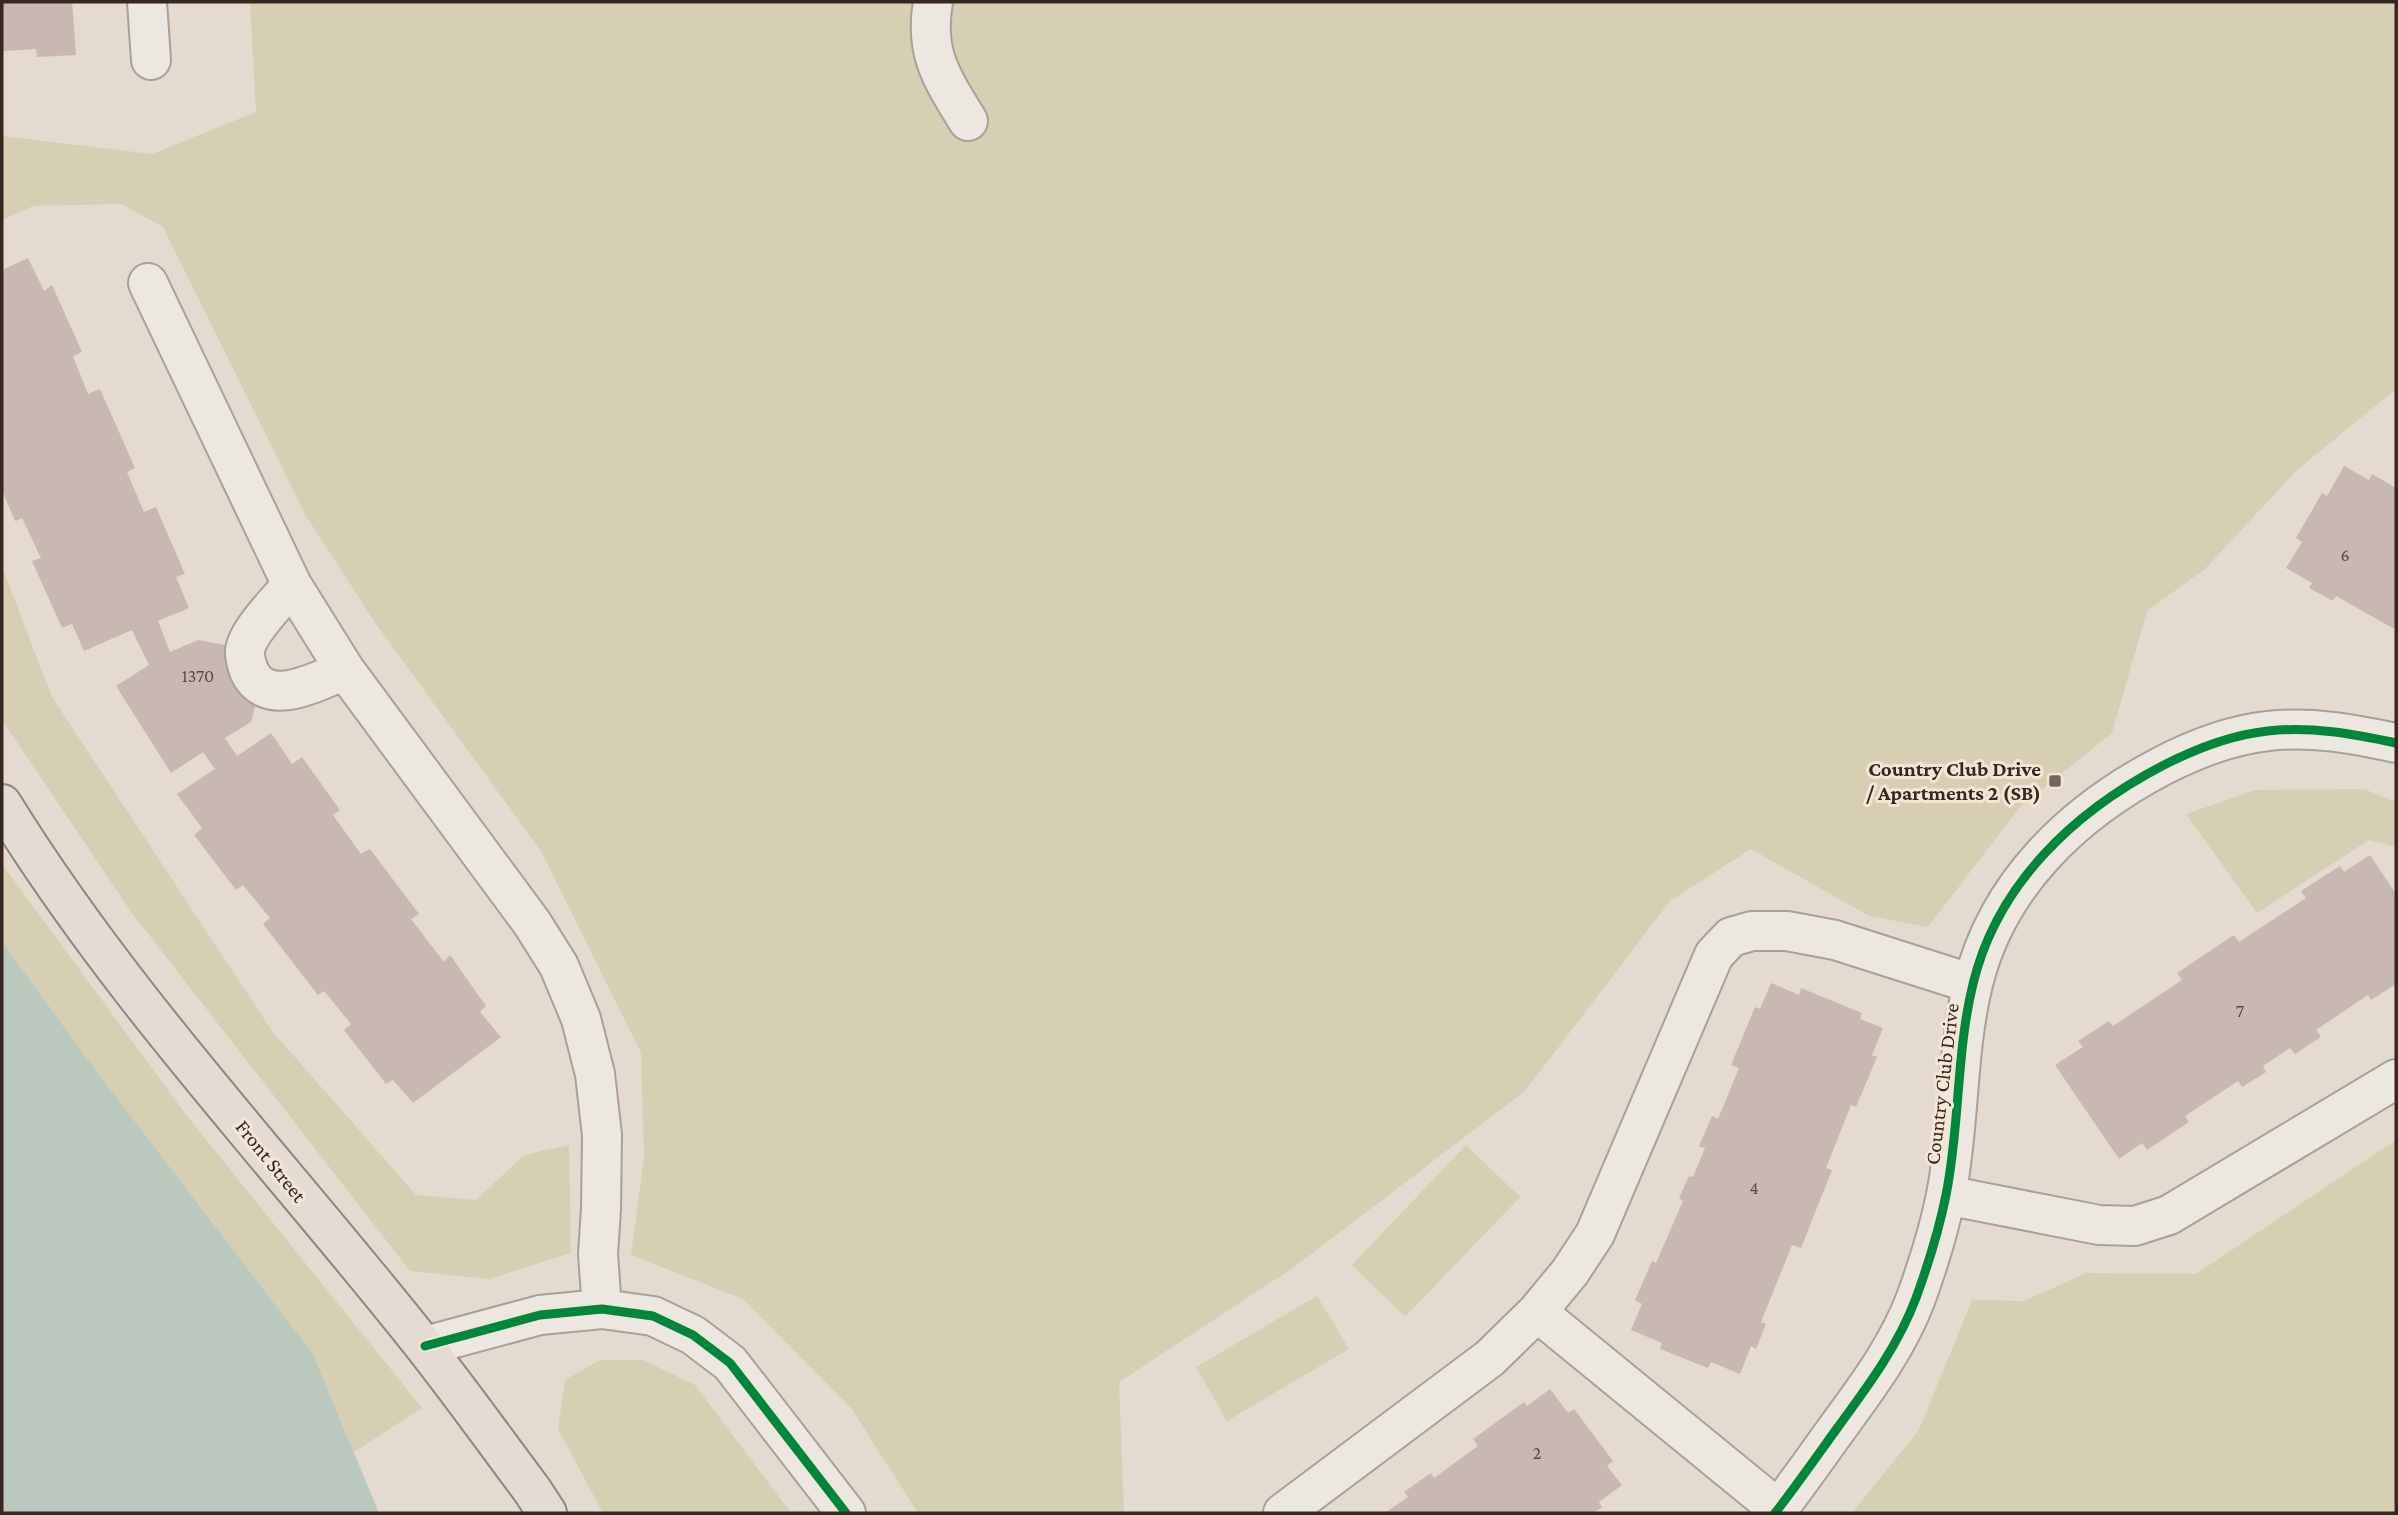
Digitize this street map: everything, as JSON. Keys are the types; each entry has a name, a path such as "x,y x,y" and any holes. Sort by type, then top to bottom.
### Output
{"main road":[{"name":"Front Street","path":"2,804 71,911 126,986 425,1346 547,1513"}],"street":[{"path":"147,2 150,60"},
{"path":"933,2 930,20 933,58 968,121"},
{"path":"148,283 292,584 345,670 532,923 559,966 581,1019 595,1074 602,1135 598,1254 602,1309"},
{"path":"292,584 251,636 245,651 247,665 254,681 271,691 299,688 345,670"},
{"name":"Country Club Drive","path":"1777,1511 1886,1360 1916,1299 1946,1195 1962,1043 1973,984 1981,955 1999,915 2024,876 2055,841 2092,808 2135,780 2177,758 2223,740 2268,731 2312,730 2357,734 2396,743"},
{"path":"1283,1513 1490,1358 1537,1312 1570,1272 1595,1234 1714,955 1731,937 1752,930 1787,931 1835,940 1973,984"},
{"path":"1946,1195 2065,1220 2135,1226 2169,1215 2396,1079"},
{"path":"425,1346 540,1315 602,1309 653,1316 693,1335 730,1363 846,1513"},
{"path":"1537,1312 1777,1511"}],"shaded area":[{"path":"250,2 2396,2 2396,389 2297,470 2205,569 2147,611 2112,733 2019,808 1928,927 1869,916 1751,849 1670,901 1525,1091 1293,1268 1119,1382 1124,1513 918,1513 851,1408 743,1299 631,1255 644,1158 641,1053 541,851 376,624 306,516 163,227 121,204 33,206 2,220 2,136 152,154 256,112"},
{"path":"2,567 52,697 272,1031 416,1195 476,1200 524,1155 569,1145 571,1253 489,1279 410,1271 132,913 2,720"},
{"path":"2364,789 2396,802 2396,847 2369,840 2257,913 2186,814 2255,790"},
{"path":"2,864 187,1116 422,1408 354,1452 313,1354 100,1076 2,942"},
{"path":"2,942 100,1076 313,1354 379,1513 2,1513"},
{"path":"2396,1140 2396,1513 1852,1513 1919,1430 1972,1300 2024,1301 2086,1273 2196,1274"},
{"path":"1466,1145 1520,1197 1405,1317 1352,1265"},
{"path":"1317,1296 1349,1349 1227,1421 1196,1367"},
{"path":"600,1360 643,1360 695,1385 791,1513 603,1513 558,1429 565,1380"}],"building":[{"path":"72,2 76,55 37,57 36,49 3,51 2,3"},
{"path":"28,258 44,291 52,285 82,352 73,356 88,394 100,389 135,468 127,472 144,512 156,507 185,574 176,577 189,608 158,621 170,652 198,640 259,651 266,664 251,722 225,738 237,756 271,733 292,764 302,757 340,810 333,815 361,854 370,849 419,914 411,919 444,962 450,955 486,1006 480,1012 501,1037 413,1103 393,1080 386,1084 344,1030 351,1024 324,991 318,995 263,924 270,918 243,885 236,890 194,835 202,828 177,794 215,769 203,752 171,773 116,686 149,665 132,630 84,651 72,624 62,628 32,561 41,558 22,518 15,521 2,490 2,270"},
{"path":"2344,466 2369,480 2372,474 2396,488 2396,630 2336,596 2333,601 2309,588 2312,583 2286,568 2302,542 2296,538 2322,493 2327,496"},
{"path":"2370,855 2396,894 2396,984 2371,1000 2368,995 2316,1030 2321,1037 2295,1054 2290,1048 2263,1066 2266,1072 2242,1087 2238,1081 2185,1116 2189,1122 2147,1150 2142,1143 2119,1159 2055,1065 2083,1047 2078,1041 2109,1021 2113,1026 2182,980 2177,973 2234,935 2239,942 2306,898 2301,891 2340,866 2344,872"},
{"path":"1771,983 1799,995 1801,988 1862,1013 1860,1019 1883,1028 1872,1055 1877,1057 1856,1107 1851,1105 1826,1168 1832,1170 1801,1248 1792,1245 1761,1322 1766,1324 1756,1349 1751,1346 1740,1374 1711,1362 1708,1368 1660,1349 1662,1343 1631,1330 1642,1304 1635,1300 1652,1261 1656,1263 1683,1201 1679,1198 1689,1176 1693,1177 1705,1148 1699,1146 1712,1116 1718,1119 1739,1068 1731,1065 1755,1007 1760,1009"},
{"path":"1550,1389 1568,1413 1574,1409 1613,1461 1607,1466 1622,1485 1599,1502 1602,1507 1593,1513 1385,1513 1408,1497 1404,1492 1431,1473 1434,1478 1478,1446 1473,1439 1524,1402 1527,1406"}],"cycle path":[{"path":"1775,1513 1882,1365 1909,1316 1933,1247 1946,1195 1964,1036 1973,984 1984,948 2000,914 2020,883 2070,829 2099,805 2162,766 2226,739 2268,731 2300,730 2332,732 2396,743"},
{"path":"425,1346 540,1315 602,1309 653,1316 693,1335 730,1363 846,1513"}],"place":[{"name":"Country Club Drive / Apartments 2 (SB)","path":"2055,781"}]}
